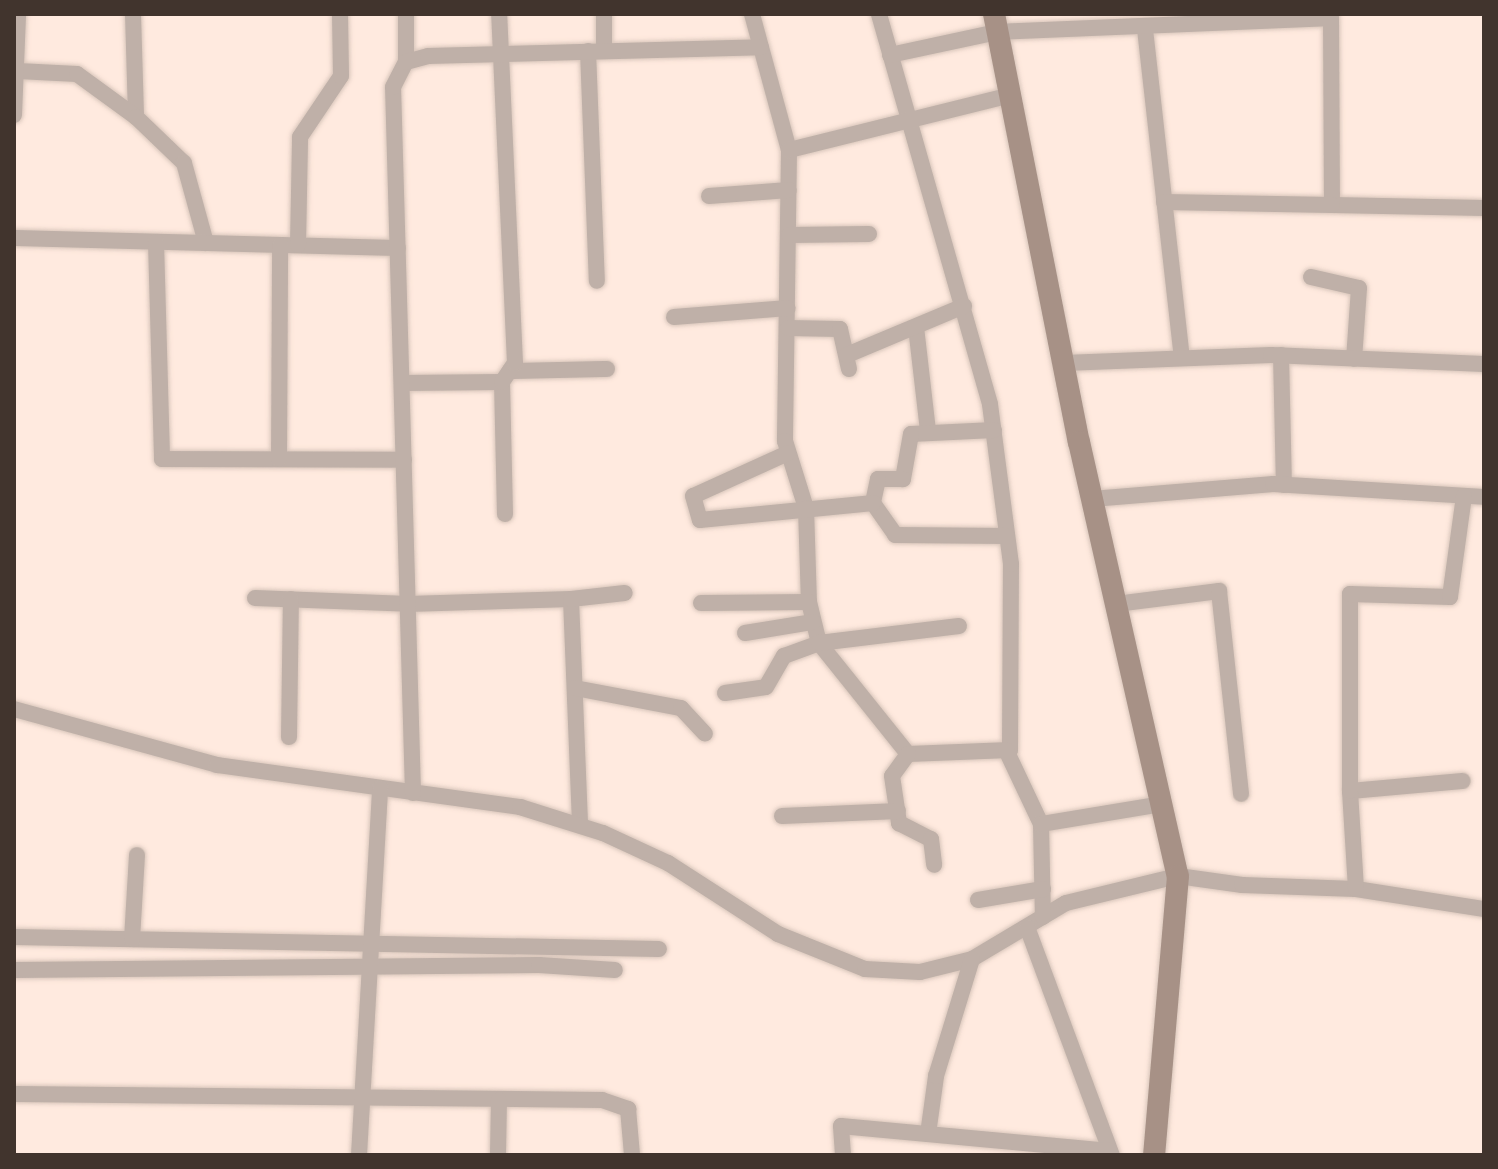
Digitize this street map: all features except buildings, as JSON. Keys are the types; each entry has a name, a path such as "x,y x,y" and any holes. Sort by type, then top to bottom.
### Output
{"street":[{"path":"14,115 18,14"},
{"path":"133,14 136,117"},
{"path":"298,245 300,137 341,76 340,14"},
{"path":"406,14 406,62 393,87 413,793"},
{"path":"499,14 498,54 515,363 506,377 505,514"},
{"path":"597,281 596,51 604,14"},
{"path":"752,14 789,150 788,453 806,508 809,602 813,622 819,643 908,754"},
{"path":"879,14 964,306 994,430 1011,579 1006,750 1041,824 1043,917"},
{"path":"890,55 996,23 1145,29 1331,18 1332,205"},
{"path":"996,23 1092,499 1178,876 1154,1155"},
{"path":"1145,29 1182,358"},
{"path":"406,62 498,54 761,47"},
{"path":"18,71 77,74 136,117 184,163 206,243"},
{"path":"789,150 907,118 1012,95"},
{"path":"709,196 789,190"},
{"path":"1164,202 1484,208"},
{"path":"789,235 869,234"},
{"path":"14,238 398,248"},
{"path":"156,242 162,459 404,460"},
{"path":"279,459 280,245"},
{"path":"1311,277 1359,288 1354,359"},
{"path":"788,328 840,329 848,362 964,306"},
{"path":"674,317 788,308"},
{"path":"916,327 928,431"},
{"path":"1064,363 1281,355 1484,364"},
{"path":"1281,355 1284,485"},
{"path":"402,383 607,369"},
{"path":"994,430 911,434 903,479 878,479 873,503 895,535 1007,536"},
{"path":"788,453 693,496 700,520 873,503"},
{"path":"1092,499 1284,485 1484,497"},
{"path":"1356,889 1350,791 1350,594 1450,597 1464,496"},
{"path":"1116,604 1219,591 1241,794"},
{"path":"255,598 408,604 571,599 625,593"},
{"path":"289,737 291,599"},
{"path":"571,599 580,825"},
{"path":"701,603 809,602"},
{"path":"745,633 813,622"},
{"path":"725,693 766,687 784,656 819,643 959,626"},
{"path":"575,688 681,708 705,734"},
{"path":"14,709 217,765 520,807 580,825 668,863 778,934 865,969 920,972 972,959 1066,903 1178,876 1242,885 1356,889 1484,909"},
{"path":"908,754 1006,750"},
{"path":"908,754 892,776 899,823 931,839 934,865"},
{"path":"1350,791 1463,781"},
{"path":"359,1155 380,789"},
{"path":"1041,824 1162,804"},
{"path":"782,816 898,811"},
{"path":"132,939 137,855"},
{"path":"978,900 1043,889"},
{"path":"843,1155 841,1126 1111,1153 1027,927"},
{"path":"14,937 659,949"},
{"path":"928,1134 936,1076 972,959"},
{"path":"14,970 370,965 615,970"},
{"path":"14,1094 477,1095 499,1100 623,1104 628,1109 632,1155"},
{"path":"498,1155 499,1100"}]}
